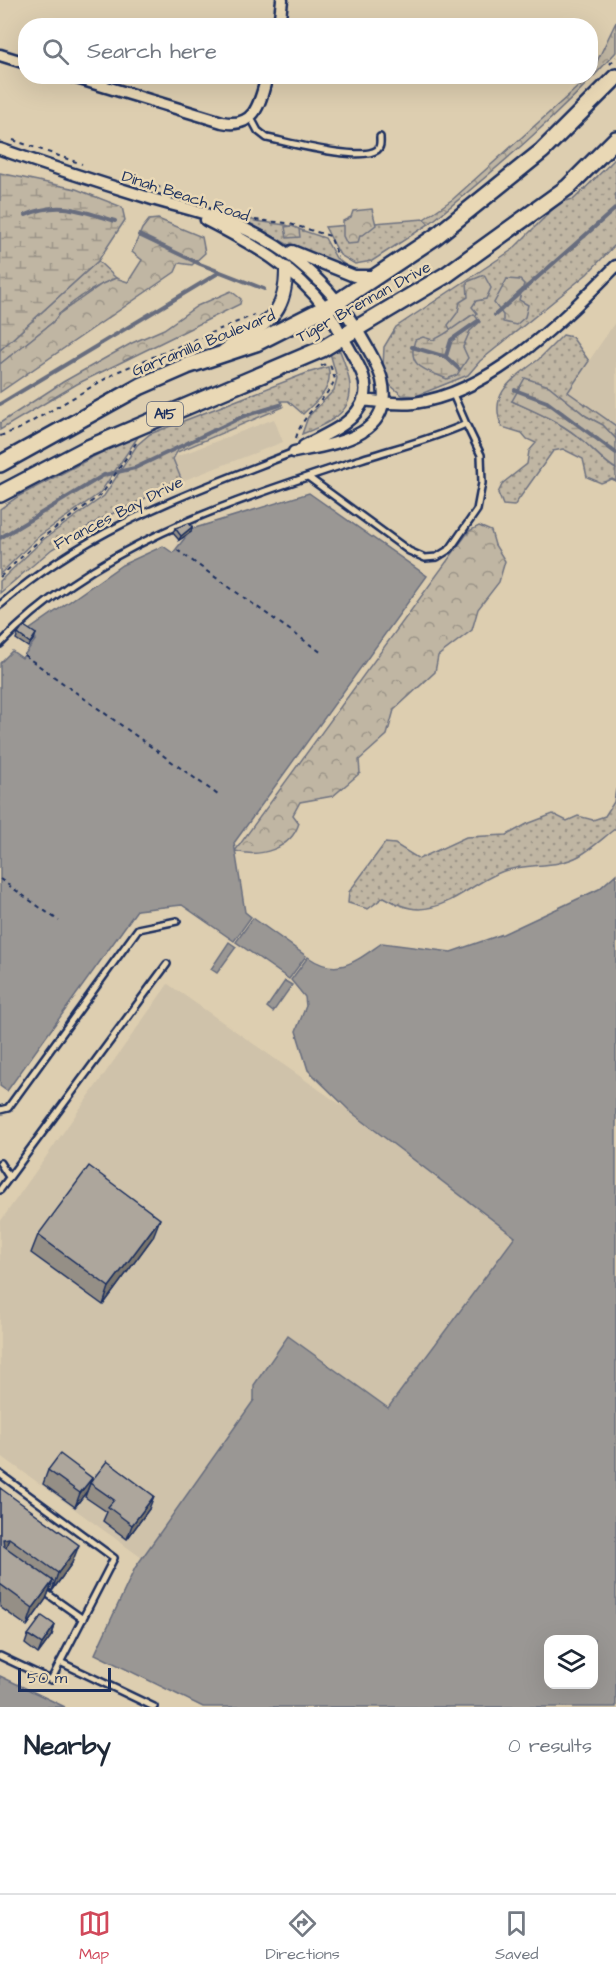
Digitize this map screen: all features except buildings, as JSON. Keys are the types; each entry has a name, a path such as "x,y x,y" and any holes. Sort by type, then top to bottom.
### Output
{"main road":[{"name":"Tiger Brennan Drive","path":"332,304 435,237 542,152 613,71"},
{"name":"Tiger Brennan Drive","path":"0,494 86,448 322,349 446,275 568,187 616,139"},
{"name":"Garramilla Boulevard","path":"0,464 141,386 220,354 256,343 332,304"}],"street":[{"path":"280,18 282,0"},
{"path":"0,55 18,61"},
{"path":"96,84 235,124 251,118 259,106 265,84"},
{"name":"Dinah Beach Road","path":"0,148 228,221 261,238 303,266 332,304 356,328 380,372 383,402"},
{"path":"185,208 252,243 332,304"},
{"path":"261,238 348,274 376,276"},
{"path":"363,399 414,403 452,392 483,377 523,351 555,325 616,266"},
{"path":"220,354 276,314 287,289 286,268"},
{"name":"Dinah Beach Road","path":"332,304 342,337 364,380 363,399"},
{"name":"Frances Bay Drive","path":"294,452 346,423 363,399"},
{"name":"Frances Bay Drive","path":"294,452 340,442 361,433 375,420 383,402"}],"lane":[{"path":"251,118 258,132 267,138 359,154 376,150 380,145 380,137"},
{"path":"308,477 409,551 425,558 437,557 450,549 477,510 482,483 481,455 452,392"},
{"path":"0,644 40,606 119,553 207,512 466,424"},
{"name":"Frances Bay Drive","path":"0,605 30,579 83,544 168,500 294,452"},
{"path":"0,1110 8,1108 138,929 177,921"},
{"path":"0,1190 167,964"},
{"path":"0,1163 9,1177"},
{"path":"0,1474 114,1558 51,1680 0,1656"},
{"path":"38,1587 83,1618"},
{"path":"60,1662 154,1707"}],"path":[{"path":"613,71 616,57"},
{"path":"10,139 85,165"},
{"path":"0,436 19,429 119,371 204,333 258,313"},
{"path":"294,452 302,420 330,390 335,379 329,363 314,368"},
{"path":"0,577 43,537 102,494 134,444 141,438"},
{"path":"177,550 322,653"},
{"path":"24,655 218,795"},
{"path":"0,879 58,921"}],"shaded area":[{"path":"616,321 616,426 568,392"},
{"path":"274,419 283,442 182,481 173,458"},
{"path":"309,493 427,576 234,843 245,912 251,917 234,941 182,905 137,910 7,1091 0,1086 0,663 12,651 22,658 36,639 29,630 122,565 163,546 173,553 192,529"},
{"path":"616,874 616,1707 203,1707 95,1654 135,1568 254,1400 254,1385 288,1336 388,1408 515,1237 351,1112 308,1070 296,1031 306,1006 305,997 291,980 308,957 319,963 338,967 355,961 382,943 451,952 503,934 599,889"},
{"path":"253,918 306,956 289,979 236,942"},
{"path":"229,942 236,947 217,973 211,969"},
{"path":"285,981 292,985 273,1012 267,1007"},
{"path":"168,984 351,1112 515,1237 388,1408 287,1337 254,1385 254,1400 142,1558 0,1455 0,1222"},
{"path":"0,1676 65,1707 0,1707"}],"green space":[{"path":"616,22 616,52 598,72 598,59"},
{"path":"581,84 586,84 526,142 429,224 424,219 453,199"},
{"path":"616,158 616,244 587,274 480,361 468,375 416,396 402,395 390,385 383,367 384,347 396,327 512,250 560,202 574,199"},
{"path":"0,173 76,189 122,207 125,220 98,261 0,350"},
{"path":"372,209 376,225 360,235 358,243 347,244 343,236 343,221 351,217 353,211"},
{"path":"238,214 255,221 286,225 325,238 336,258 348,267 294,248 237,216"},
{"path":"158,219 202,237 205,253 192,265 179,263 175,272 0,392 0,364 53,322 59,314 102,284 116,278 128,282 142,260 132,252 142,229 149,220"},
{"path":"424,219 429,224 372,261 355,264 340,255 325,227"},
{"path":"292,226 299,229 300,237 287,238 285,227"},
{"path":"98,261 116,278 73,302 53,322 0,364 0,350"},
{"path":"484,275 491,288 486,299 476,301 472,307 477,313 469,329 451,331 448,325 458,312 460,302 468,297 467,282"},
{"path":"507,279 520,280 524,284 519,300 528,305 525,317 516,325 503,322 503,315 494,303"},
{"path":"231,291 241,299 240,304 77,384 0,430 0,423 63,382 132,343 164,329 197,306"},
{"path":"474,314 480,322 470,331 463,347 468,358 457,375 447,379 425,370 416,362 413,356 415,340 423,337 433,340"},
{"path":"563,335 572,337 589,361 568,392 616,426 616,439 603,425 586,416 548,386 512,401 554,421 577,436 616,469 616,481 612,479 601,483 587,477 583,459 563,449 553,451 514,506 503,505 498,493 503,483 527,464 529,451 536,443 527,439 522,433 502,427 498,415 501,395 513,380"},
{"path":"340,351 350,382 347,404 332,420 302,434 308,417 334,390 337,378 330,353"},
{"path":"328,367 329,382 323,394 303,414 288,401 281,401 283,407 177,452 173,459 182,481 99,520 52,549 0,593 0,581 44,539 104,496 137,445 150,434"},
{"path":"525,378 549,386 586,416 603,425 616,439 616,469 570,431 512,401"},
{"path":"142,431 100,493 39,536 0,574 0,509 19,496"},
{"path":"479,526 491,531 495,545 505,561 499,582 478,609 472,630 438,656 435,672 394,710 387,735 359,760 360,773 333,796 300,802 293,815 299,823 295,832 282,845 264,852 235,851 469,531"},
{"path":"616,789 616,828 589,850 571,860 507,870 454,899 431,907 410,908 384,897 368,909 348,903 349,892 385,843 395,844 419,859 466,837 507,835 553,814 567,821 578,816 593,820 605,816 614,802"}],"waterway":[{"path":"26,215 49,208 60,208 81,211 115,221"},
{"path":"495,315 616,208"},
{"path":"139,235 200,264 264,289"},
{"path":"0,404 220,272"},
{"path":"446,356 451,340 478,321"},
{"path":"412,347 446,357 459,369"},
{"path":"515,390 547,402 616,453"},
{"path":"0,538 104,475 135,468 244,416 280,405"}]}
